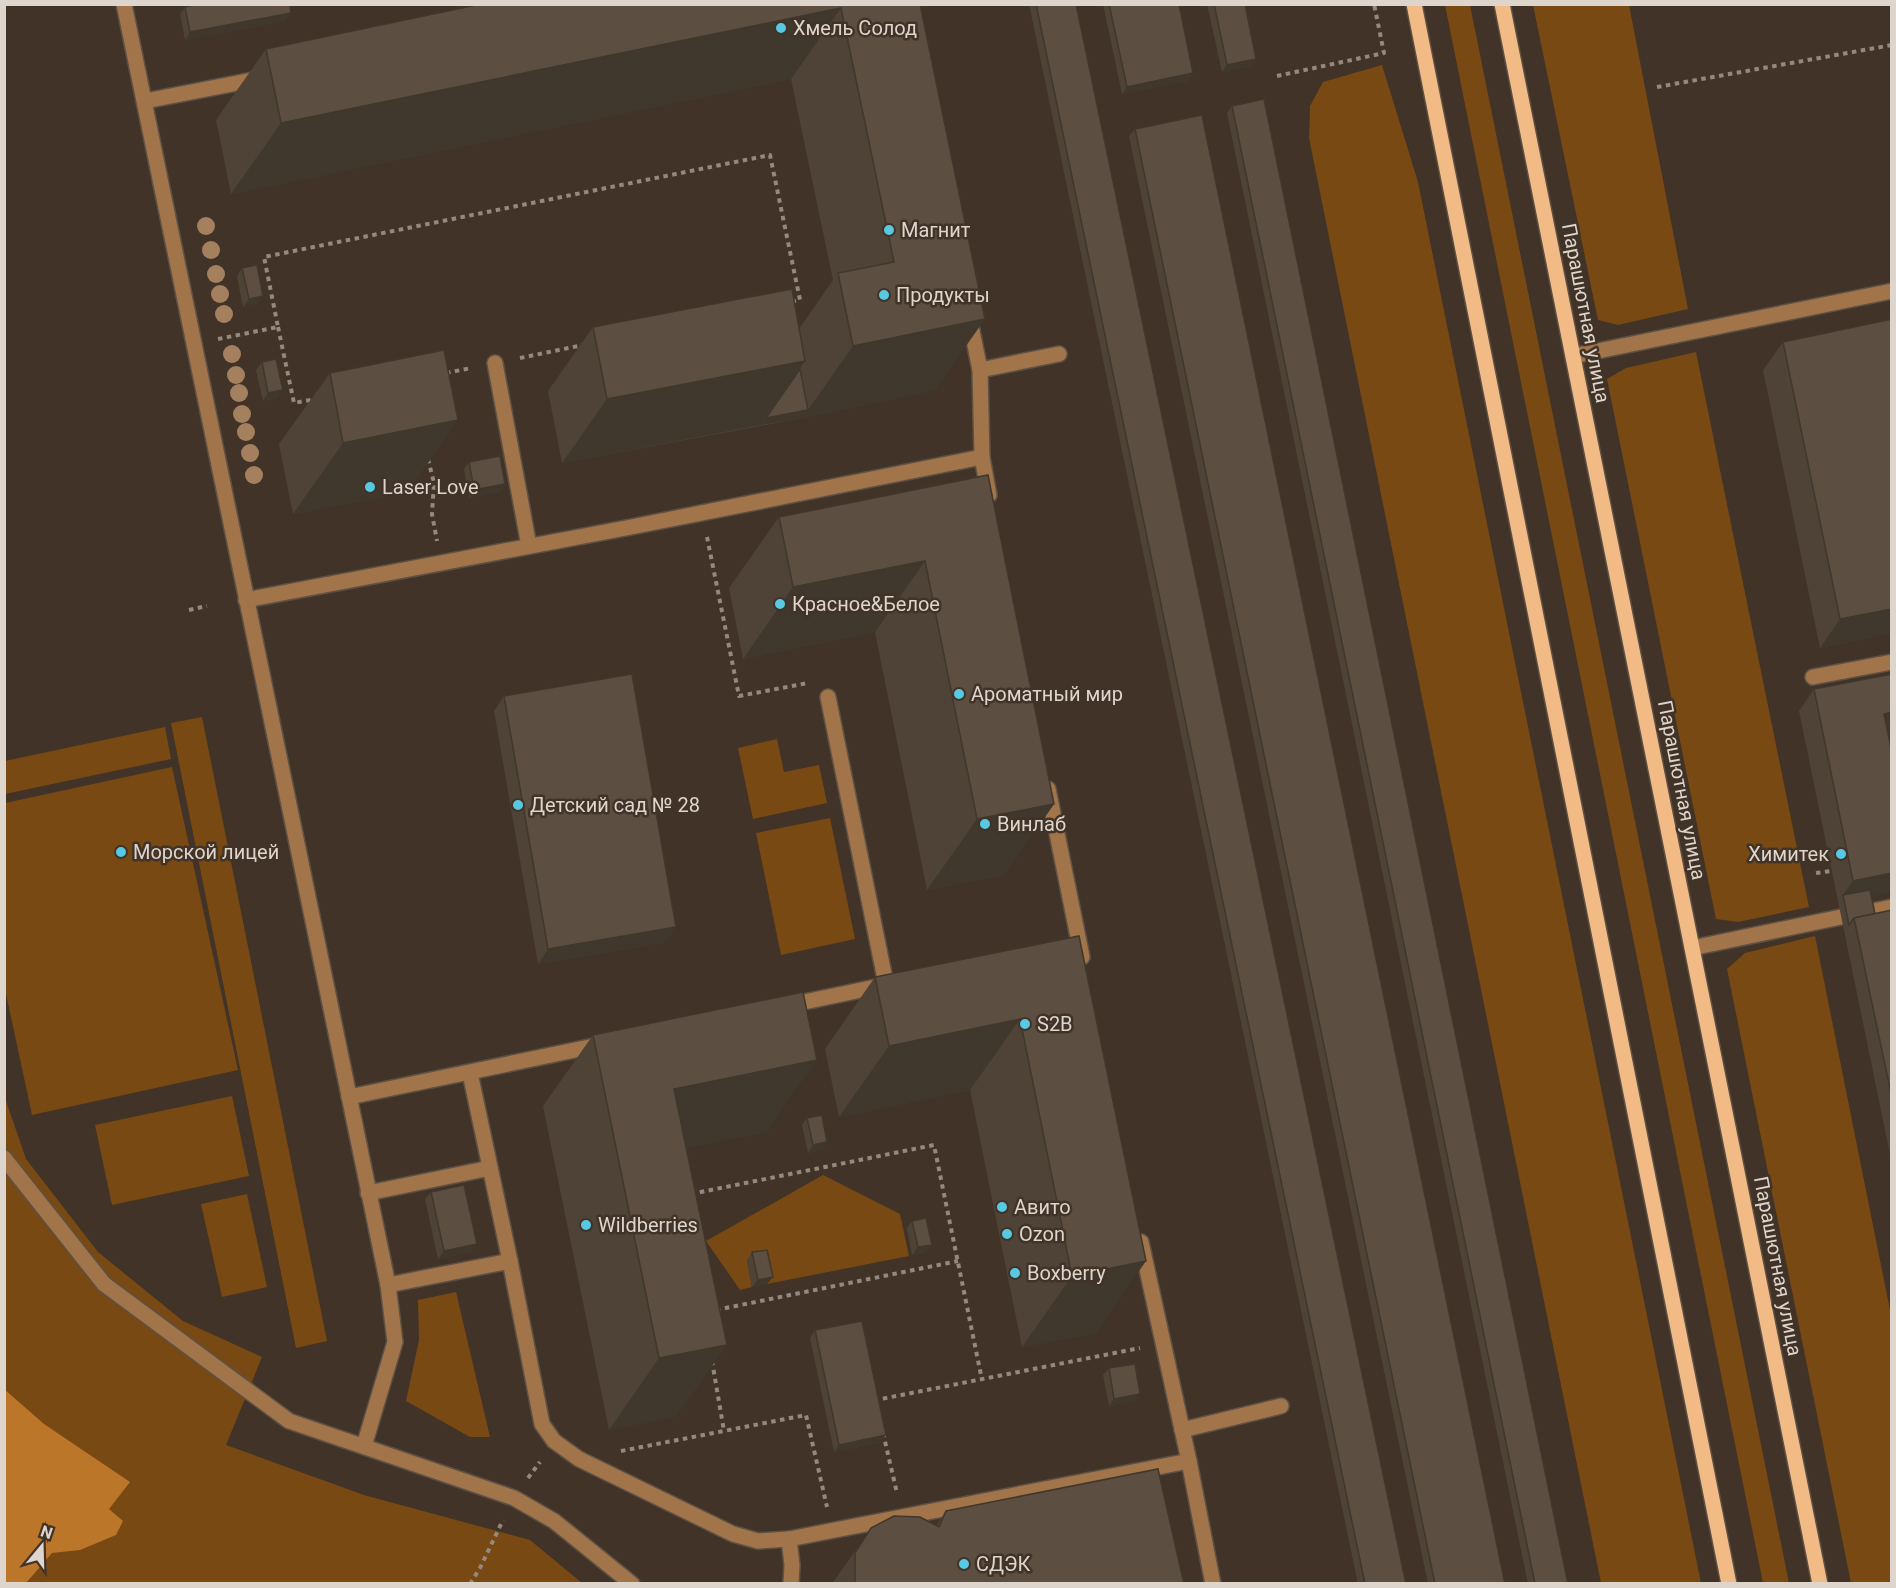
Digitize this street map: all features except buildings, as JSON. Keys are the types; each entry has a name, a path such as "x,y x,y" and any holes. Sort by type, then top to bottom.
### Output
{"main road":[{"path":"1414,4 1729,1584"},
{"name":"Парашютная улица","path":"1502,4 1820,1584"}],"lane":[{"path":"124,4 388,1285 395,1342 364,1446"},
{"path":"145,101 273,76"},
{"path":"1573,356 1892,291"},
{"path":"966,301 980,370 982,456 993,514"},
{"path":"980,370 1059,354"},
{"path":"495,363 529,546"},
{"path":"246,600 982,456"},
{"path":"1813,677 1892,662"},
{"path":"774,1008 894,983 828,697"},
{"path":"1044,770 1074,945 1084,968"},
{"path":"1868,912 1892,907"},
{"path":"1692,948 1841,917"},
{"path":"348,1097 616,1042"},
{"path":"470,1072 542,1424 554,1441 579,1459 733,1534 758,1541 789,1539 1189,1461"},
{"path":"4,1158 104,1284 289,1421 514,1498 554,1521 632,1584"},
{"path":"368,1193 490,1168"},
{"path":"1138,1226 1214,1584"},
{"path":"388,1285 510,1261"},
{"path":"1182,1430 1281,1406"},
{"path":"789,1539 792,1565 791,1584"}],"path":[{"path":"1277,76 1384,53 1374,4"},
{"path":"1657,87 1892,45"},
{"path":"316,398 294,403 264,257 770,155 800,300 789,302"},
{"path":"238,335 278,327"},
{"path":"439,375 594,343"},
{"path":"428,457 434,483 432,514 441,563"},
{"path":"189,610 207,606"},
{"path":"1816,873 1831,871"},
{"path":"690,1194 934,1145 982,1380"},
{"path":"715,1310 958,1261"},
{"path":"878,1412 876,1400 1162,1343"},
{"path":"712,1360 724,1431"},
{"path":"579,1459 806,1414 832,1530"},
{"path":"881,1424 902,1517"},
{"path":"470,1584 514,1498 554,1441"}],"shaded area":[{"path":"1445,5 1470,5 1789,1583 1763,1583"},
{"path":"1533,5 1629,5 1688,309 1618,325 1598,320"},
{"path":"1382,65 1418,182 1701,1583 1601,1583 1309,138 1310,106 1323,82"},
{"path":"1696,352 1809,907 1738,922 1716,919 1607,379 1626,368"},
{"path":"202,717 327,1341 296,1348 171,723"},
{"path":"165,727 171,759 5,794 5,761"},
{"path":"777,739 784,772 819,765 827,803 753,819 738,748"},
{"path":"172,767 238,1070 32,1115 5,989 5,803"},
{"path":"830,818 855,939 781,955 756,833"},
{"path":"1815,936 1891,1315 1891,1583 1851,1583 1727,969 1745,953"},
{"path":"4,1095 26,1159 98,1252 183,1321 262,1357 226,1445 364,1495 530,1540 582,1583 5,1583"},
{"path":"232,1096 249,1176 112,1205 95,1125"},
{"path":"823,1175 900,1214 909,1256 767,1284 762,1257 747,1260 752,1287 740,1290 706,1241"},
{"path":"247,1194 267,1287 222,1297 201,1204"},
{"path":"456,1292 490,1437 470,1437 406,1401 419,1340 418,1300"},
{"path":"4,1389 44,1424 130,1482 109,1509 123,1521 116,1535 80,1550 52,1553 26,1583 5,1583"}],"place":[{"name":"Хмель Солод","path":"781,28"},
{"name":"Магнит","path":"889,230"},
{"name":"Продукты","path":"884,295"},
{"name":"Laser Love","path":"370,487"},
{"name":"Красное&Белое","path":"780,604"},
{"name":"Ароматный мир","path":"959,694"},
{"name":"Детский сад № 28","path":"518,805"},
{"name":"Винлаб","path":"985,824"},
{"name":"Морской лицей","path":"121,852"},
{"name":"Химитек","path":"1841,854"},
{"name":"S2B","path":"1025,1024"},
{"name":"Авито","path":"1002,1207"},
{"name":"Wildberries","path":"586,1225"},
{"name":"Ozon","path":"1007,1234"},
{"name":"Boxberry","path":"1015,1273"},
{"name":"СДЭК","path":"964,1564"}]}
